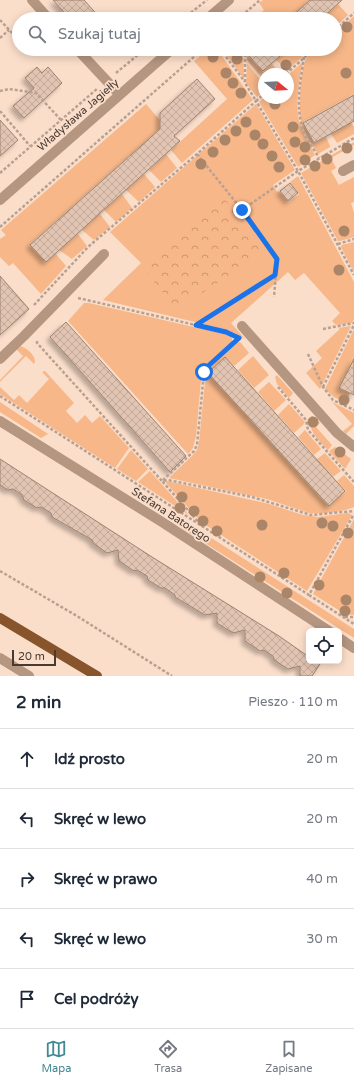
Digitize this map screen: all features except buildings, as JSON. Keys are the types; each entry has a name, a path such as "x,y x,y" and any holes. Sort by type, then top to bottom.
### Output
{"main road":[{"path":"0,618 97,676"}],"street":[{"path":"32,0 43,12"},
{"path":"215,12 229,0"},
{"path":"83,56 119,94"},
{"name":"Władysława Jagiełły","path":"0,200 164,56"},
{"path":"343,171 354,165"},
{"path":"0,359 104,254"},
{"path":"242,326 337,433 354,447"},
{"name":"Stefana Batorego","path":"0,421 162,522 324,628"},
{"path":"342,640 354,648"},
{"path":"0,658 29,676"}],"path":[{"path":"192,12 207,0"},
{"path":"247,11 260,0"},
{"path":"342,24 354,13"},
{"path":"0,20 12,33"},
{"path":"0,38 9,30"},
{"path":"0,173 136,56"},
{"path":"0,227 195,56"},
{"path":"225,56 245,83 298,171 354,275"},
{"path":"245,56 245,83"},
{"path":"292,68 304,57"},
{"path":"304,57 298,102 300,120 306,136 319,158"},
{"path":"0,91 9,89 36,93 61,120"},
{"path":"34,305 88,247 197,154 256,101"},
{"path":"0,111 30,146"},
{"path":"242,210 298,171 354,138"},
{"path":"197,154 242,210 277,259 274,298"},
{"path":"338,244 354,239"},
{"path":"196,325 275,275"},
{"path":"65,294 226,332 239,338 244,343"},
{"path":"323,329 354,324"},
{"path":"323,387 354,324"},
{"path":"162,481 194,451 197,445 204,372 206,368 239,338"},
{"path":"36,339 37,343 204,527"},
{"path":"308,354 323,387 333,400 354,410"},
{"path":"274,382 306,420 308,430 354,482"},
{"path":"0,396 354,624"},
{"path":"162,481 168,480 252,497 311,515 354,511"},
{"path":"309,594 354,514"},
{"path":"0,571 77,616 172,676"},
{"path":"343,617 354,617"}],"green space":[{"path":"263,0 310,0 297,12 262,12 264,10 259,3"},
{"path":"338,4 348,15 342,21 342,12 329,12"},
{"path":"354,16 354,94 303,122 314,143 326,137 330,147 318,154 306,134 301,121 300,90 302,72 306,59 309,56 342,56 342,27"},
{"path":"200,56 222,56 253,100 182,163 171,150 227,99 194,61"},
{"path":"227,56 243,56 244,79"},
{"path":"247,56 259,68 258,68 258,73 247,60"},
{"path":"281,56 303,56 290,68 284,68 276,60"},
{"path":"303,62 298,92 298,114 302,130 315,155 298,167 260,104 294,104 294,70"},
{"path":"247,64 258,77 257,97 246,83"},
{"path":"272,64 276,68 268,68"},
{"path":"146,104 164,125 30,244 45,262 56,254 66,266 41,294 13,263 9,266 0,257 0,239 6,235 1,230"},
{"path":"256,104 295,170 273,185 277,192 279,191 288,202 299,194 290,182 298,176 354,282 354,319 352,323 336,325 332,321 340,313 304,273 295,280 288,272 231,323 245,339 224,329 103,300 141,263 110,232"},
{"path":"351,122 354,127 354,134 337,143 331,134"},
{"path":"354,142 354,145 331,158 336,168 331,171 339,185 354,177 354,202 351,203 354,213 354,237 338,241 301,173"},
{"path":"166,154 177,168 161,182 149,170"},
{"path":"144,174 155,187 139,202 126,190"},
{"path":"122,194 132,208 116,222 104,210"},
{"path":"224,198 265,251 177,310 141,266"},
{"path":"100,214 110,227 94,240 82,230"},
{"path":"78,234 87,246 72,259 59,250"},
{"path":"354,242 354,272 341,247 342,245"},
{"path":"84,303 231,336 232,342 202,369 196,436 193,448 188,454 68,321"},
{"path":"351,326 320,389 306,373 322,358 316,351 340,329 338,328"},
{"path":"354,329 354,370 349,368 339,388 350,393 345,403 334,397 325,389"},
{"path":"239,342 249,353 234,366 225,357 208,373 328,506 346,491 337,481 344,475 354,486 354,507 332,512 309,513 267,499 169,478 197,450 206,372 236,343"},
{"path":"19,346 25,348 32,354 35,359 34,364 26,356 0,382 0,380 23,356 15,348"},
{"path":"253,356 269,375 254,388 238,370"},
{"path":"45,371 74,403 66,411 77,423 85,415 92,423 100,416 129,448 115,468 0,394 0,387 14,400 19,395 27,403 49,379 42,372"},
{"path":"277,375 293,393 289,398 277,384 275,377"},
{"path":"269,382 286,400 274,411 258,392"},
{"path":"0,402 48,434 41,438 0,412"},
{"path":"332,402 354,413 354,426 346,434 343,431 352,424"},
{"path":"289,404 305,422 294,433 278,415"},
{"path":"311,416 313,416 320,423 316,427 332,445 328,450 312,431 310,421"},
{"path":"305,430 321,449 314,455 298,437"},
{"path":"335,447 351,459 345,469 329,451"},
{"path":"131,450 148,469 136,481 117,469"},
{"path":"325,453 341,471 333,477 317,459"},
{"path":"150,471 189,515 138,482"},
{"path":"167,481 269,504 303,515 318,517 348,513 352,515 307,591 201,522 166,483"},
{"path":"169,511 354,629 354,638 342,630 342,628 338,628 183,529"},
{"path":"354,519 354,615 345,614 313,594"}],"route":[{"path":"204,372 206,368 239,338 226,332 196,325 275,275 277,259 242,210"}]}
